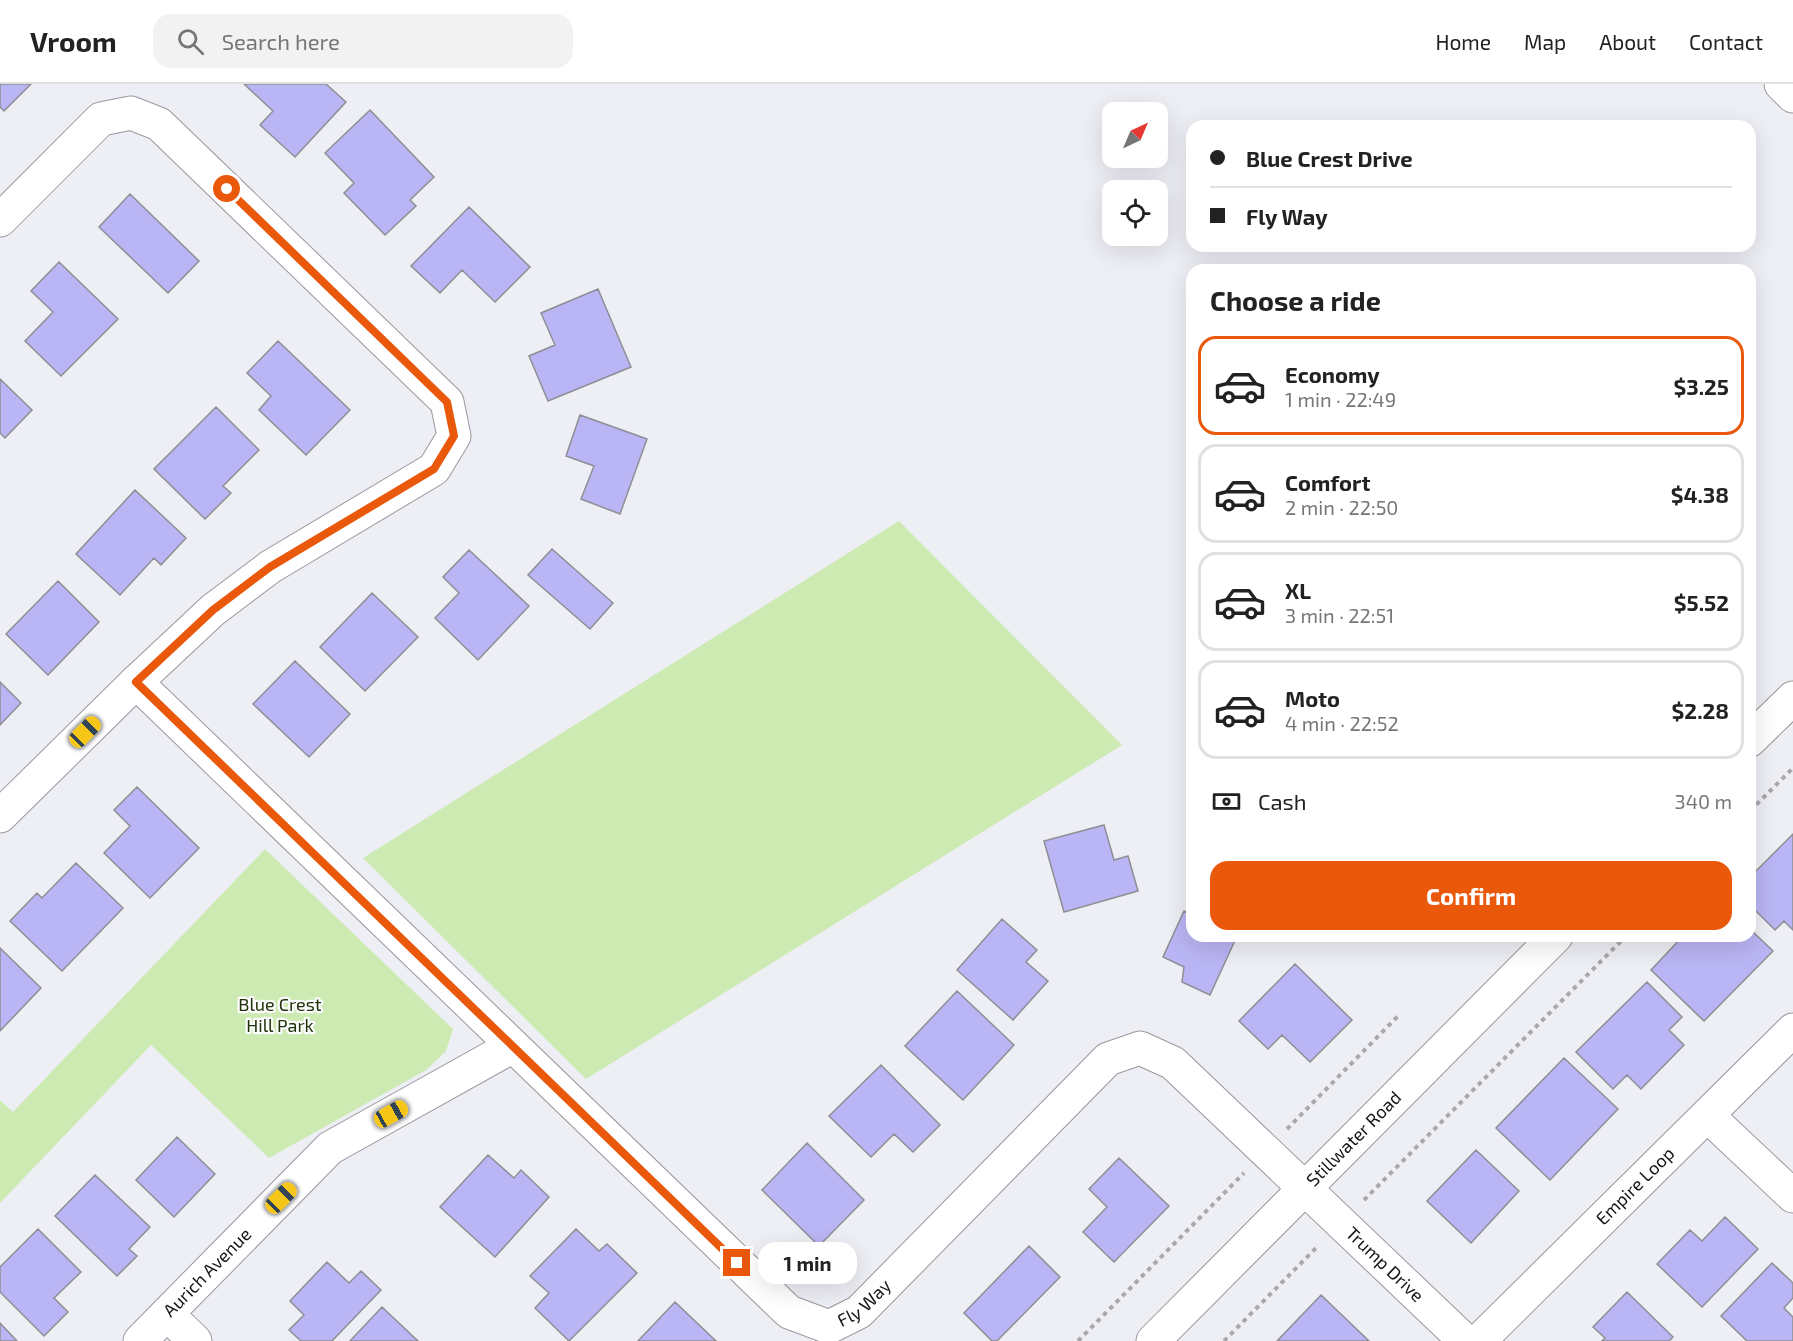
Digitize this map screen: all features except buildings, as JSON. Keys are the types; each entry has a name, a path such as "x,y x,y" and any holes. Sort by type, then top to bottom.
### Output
{"street":[{"path":"1781,84 1793,96"},
{"path":"0,220 101,119 131,113 159,124 447,402 454,436 434,469 270,567 213,610 0,816"},
{"name":"Fly Way","path":"136,682 789,1312 829,1327 859,1312 1108,1059 1140,1048 1173,1063 1306,1187"},
{"path":"1756,734 1793,698"},
{"name":"Stillwater Road","path":"1153,1341 1550,942"},
{"name":"Empire Loop","path":"1479,1341 1793,1030"},
{"name":"Aurich Avenue","path":"140,1341 330,1148 513,1046"},
{"path":"1708,1116 1793,1196"},
{"name":"Trump Drive","path":"1306,1187 1465,1341"},
{"path":"166,1314 195,1341"}],"path":[{"path":"1756,805 1793,768"},
{"path":"1224,1341 1620,942"},
{"path":"1078,1341 1398,1016"}],"green space":[{"path":"899,521 1122,745 586,1079 363,858"},
{"name":"Blue Crest Hill Park","path":"265,849 453,1029 446,1051 426,1070 269,1158 151,1045 0,1203 0,1100 13,1112"}],"route":[{"path":"227,189 447,402 454,436 434,469 270,567 213,610 136,682 737,1263"}]}
